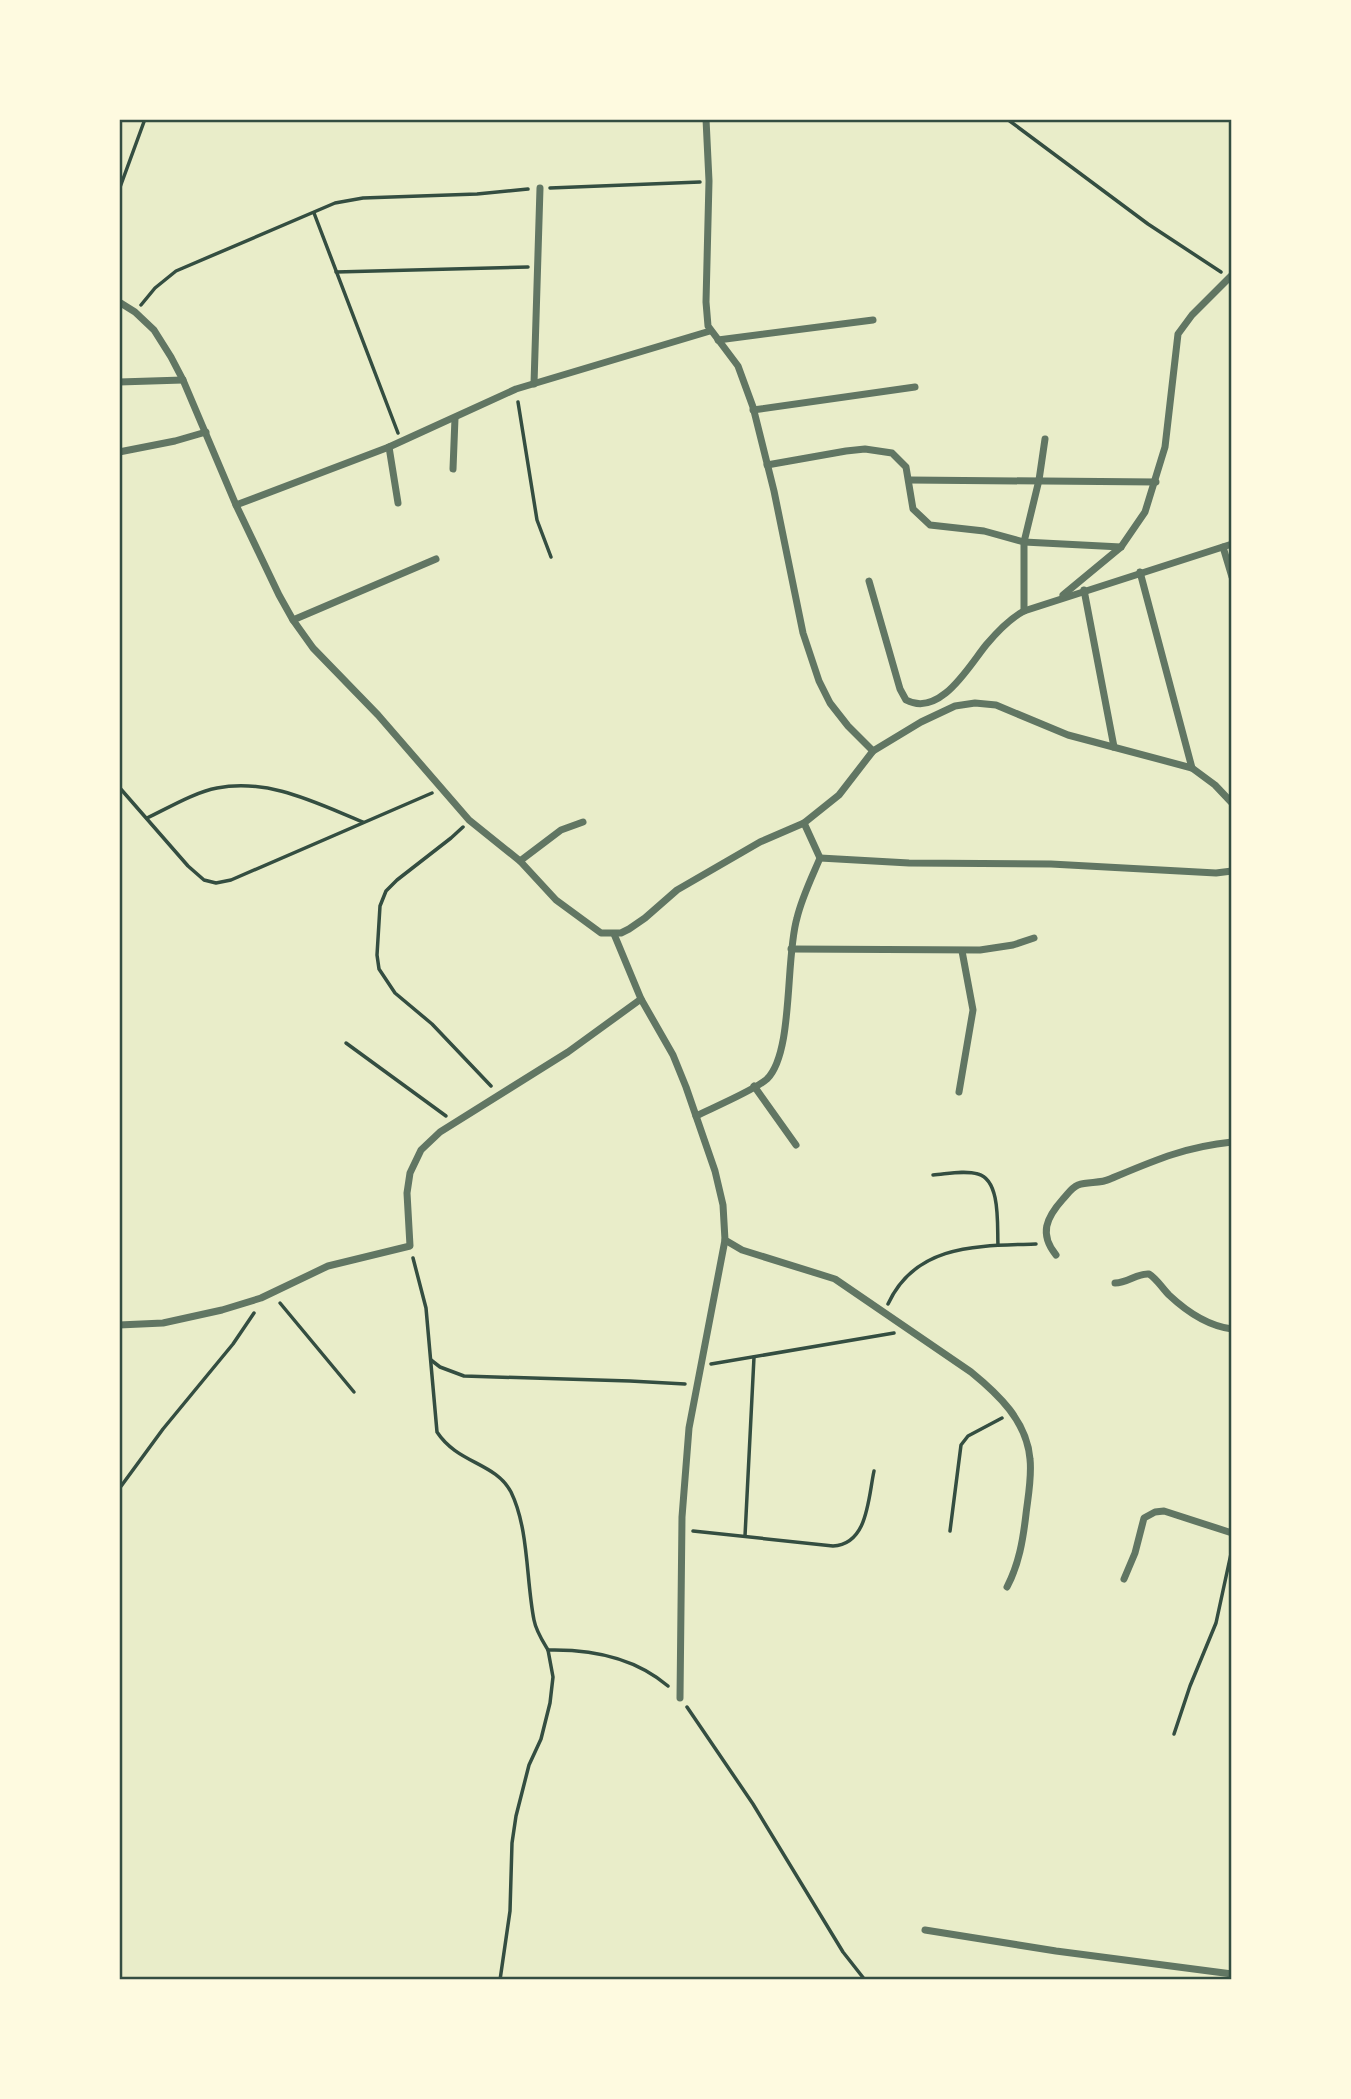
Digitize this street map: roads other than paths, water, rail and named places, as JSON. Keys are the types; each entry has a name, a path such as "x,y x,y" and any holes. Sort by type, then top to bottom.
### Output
{"street":[{"path":"706,119 709,181 706,302 710,331 738,366 753,410 803,633 820,681 830,703 873,751"},
{"path":"534,384 540,188"},
{"path":"1056,601 1121,547 1145,512 1156,482 1170,418 1178,334 1183,324 1231,276"},
{"path":"119,302 135,312 154,330 183,380 236,505 293,620 313,648 378,715 469,820 520,861 556,900 601,933 614,933 636,925 677,890 760,842 804,823 839,795 873,751 941,711 975,703 996,705 1068,735 1192,768 1215,785 1232,803"},
{"path":"718,340 873,320"},
{"path":"236,505 389,447 516,389 710,331"},
{"path":"119,382 183,380"},
{"path":"753,410 915,387"},
{"path":"453,469 455,418"},
{"path":"119,452 206,432"},
{"path":"1024,611 1024,542 1040,480 1045,439"},
{"path":"389,447 398,503"},
{"path":"767,465 846,451 880,450 892,453 902,461 909,480 913,509 930,525 984,531 1024,542 1121,547"},
{"path":"909,480 1156,482"},
{"path":"869,581 900,689 906,700 915,704 933,701 957,683 1001,629 1024,611 1232,544"},
{"path":"1223,547 1232,577"},
{"path":"293,620 436,559"},
{"path":"1140,572 1192,768"},
{"path":"1084,590 1114,747"},
{"path":"520,861 561,830 583,822"},
{"path":"696,1116 766,1080 777,1063 790,949 797,917 820,858 804,823"},
{"path":"820,858 1232,871"},
{"path":"614,933 641,999 673,1055 715,1171 723,1205 725,1240 689,1428 682,1530 680,1698"},
{"path":"790,949 962,951 994,949 1034,938"},
{"path":"959,1092 973,1010 962,951"},
{"path":"119,1325 163,1323 190,1318 261,1298 328,1266 410,1245 407,1193 410,1173 421,1150 440,1132 568,1052 641,999"},
{"path":"754,1086 796,1145"},
{"path":"1056,1255 1045,1230 1046,1221 1053,1209 1072,1189 1080,1184 1108,1180 1177,1152 1232,1142"},
{"path":"725,1240 742,1250 835,1279 971,1371 1002,1399 1024,1434 1030,1459 1023,1540 1016,1570 1007,1587"},
{"path":"1115,1283 1125,1283 1142,1274 1149,1274 1168,1294 1198,1318 1232,1329"},
{"path":"1124,1579 1135,1553 1144,1518 1155,1512 1164,1511 1232,1533"},
{"path":"925,1930 1232,1974"}]}
